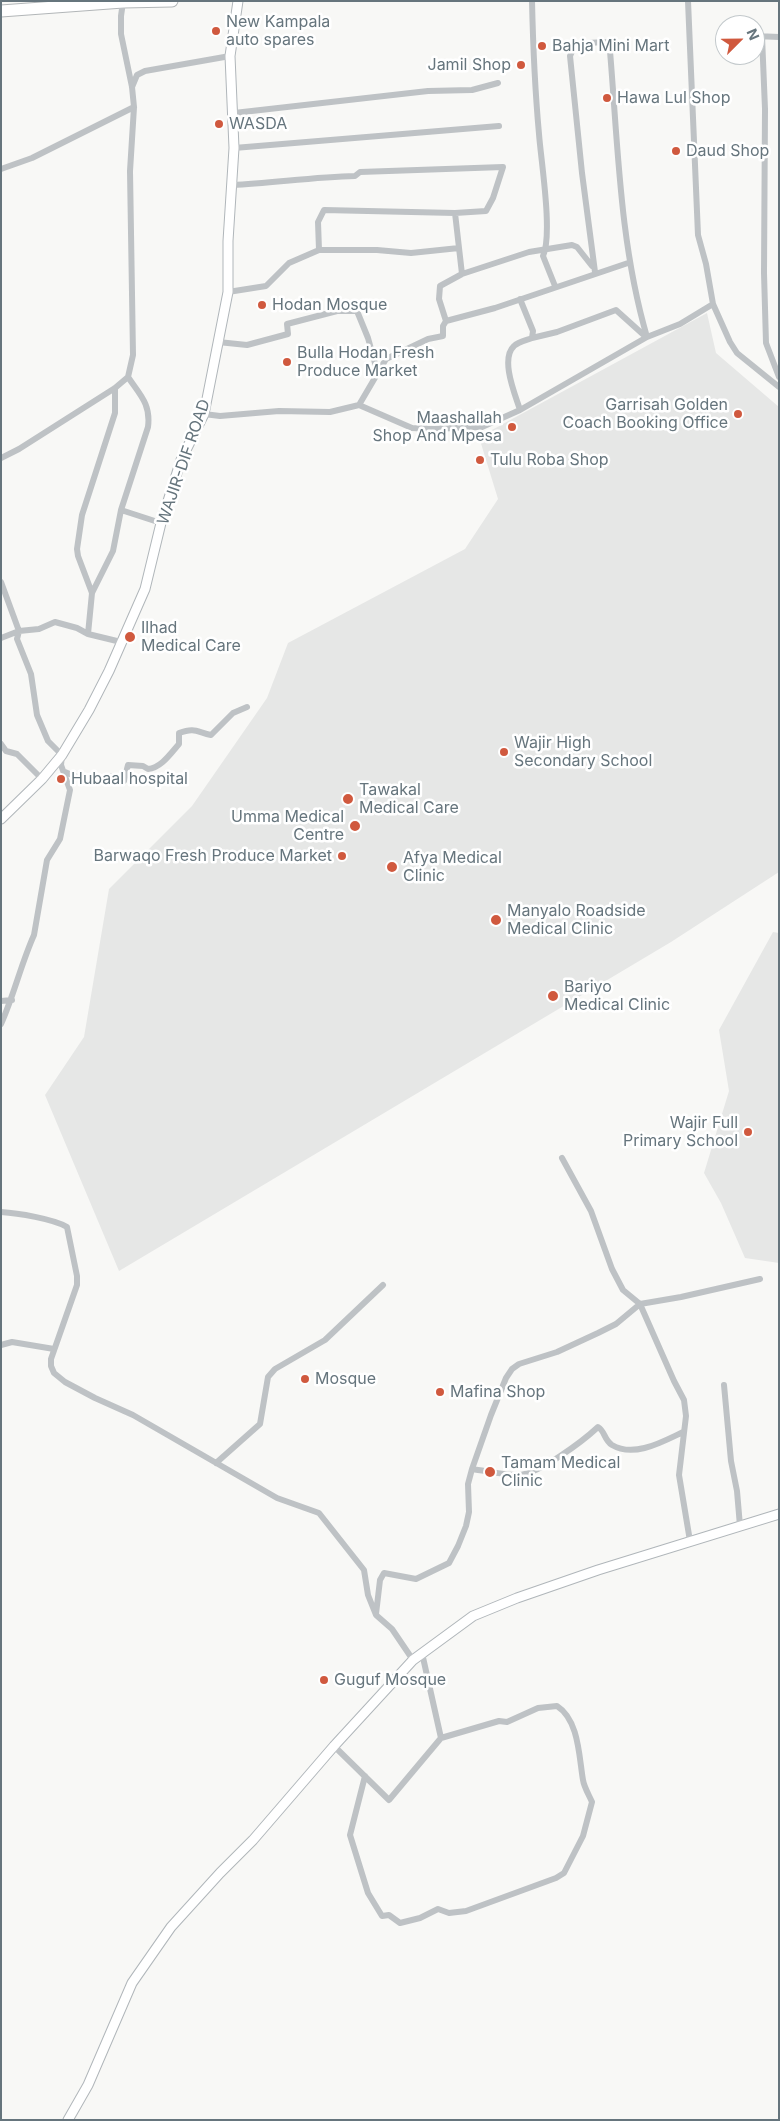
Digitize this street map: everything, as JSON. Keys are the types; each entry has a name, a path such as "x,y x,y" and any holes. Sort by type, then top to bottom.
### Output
{"highway":[{"path":"1,11 123,2 172,1"}],"street":[{"name":"WAJIR-DIF ROAD","path":"1,819 42,780 62,755 89,710 145,589 161,523 181,460 204,414 228,292 234,148 234,113 230,56 238,1"},
{"path":"532,1 546,218 546,249 543,256 555,286"},
{"path":"688,1 698,235 706,264 713,304 737,353 779,387"},
{"path":"1,458 19,450 116,388 128,377 133,354 130,171 134,107 132,87 121,34 120,16 123,2"},
{"path":"765,36 779,36"},
{"path":"595,272 582,173 570,56 574,47 588,43 604,42 610,47 628,262 635,299 646,337"},
{"path":"132,87 136,75 144,71 230,56"},
{"path":"761,65 765,109 764,273 766,343 779,377"},
{"path":"234,113 428,91 472,90 498,84"},
{"path":"1,169 32,158 134,107"},
{"path":"234,148 499,126"},
{"path":"232,185 272,183 305,178 355,176 360,172 503,167 493,198 486,211 454,213 324,210 318,222 319,250"},
{"path":"454,213 462,274"},
{"path":"446,321 439,299 440,286 462,274 529,252 572,245 578,247 591,263 595,272"},
{"path":"228,292 266,286 289,263 319,250 377,250 411,253 459,248"},
{"path":"359,405 386,359 428,339 443,336 443,326 446,321 520,299 628,262"},
{"path":"520,299 532,331 532,338"},
{"path":"204,414 220,416 280,411 330,412 359,405 403,426 431,429 482,427 520,410 646,337 680,324 713,304"},
{"path":"520,410 509,373 508,357 515,345 616,310 646,337"},
{"path":"218,342 247,345 288,334 287,324 337,311 357,311 368,338 378,374"},
{"path":"88,634 92,593 113,551 121,510 148,427 150,414 147,405 128,377"},
{"path":"92,593 77,549 82,515 116,412 116,388"},
{"path":"121,510 161,523"},
{"path":"1,582 19,631 17,639 31,674 37,715 48,742 62,755 61,765 70,790 60,839 47,860 34,935 29,944 12,1000 1,1024"},
{"path":"1,638 19,631 39,629 55,622 77,628 88,634 121,642"},
{"path":"65,772 82,779 100,779 109,776 124,781 128,765 154,769 179,744 179,733 188,730 199,730 211,735 233,713 247,707"},
{"path":"1,744 6,751 17,754 42,780"},
{"path":"1,1001 12,1000"},
{"path":"562,1158 591,1211 612,1269 623,1290 640,1304 684,1400 686,1410 679,1475 690,1541"},
{"path":"1,1212 17,1213 54,1221 67,1227 77,1276 77,1285 54,1349 51,1366 54,1373 65,1382 133,1415 290,1504 319,1513 364,1570 368,1595 376,1615 392,1629 413,1660"},
{"path":"376,1615 380,1580 384,1573 416,1579 449,1563 466,1526 469,1512 468,1484 472,1469 491,1415 506,1378 512,1369 519,1364 557,1352 616,1324 640,1304 681,1298 760,1279"},
{"path":"216,1463 260,1424 268,1377 275,1369 325,1340 383,1285"},
{"path":"1,1345 12,1342 54,1349"},
{"path":"724,1385 731,1461 737,1491 740,1526"},
{"path":"472,1469 519,1475 532,1473 571,1449 598,1427 603,1432 606,1441 613,1446 639,1449 659,1444 683,1432"},
{"path":"68,2120 88,2085 132,1982 171,1927 220,1873 254,1840 334,1746 413,1660 473,1616 517,1598 589,1573 779,1514"},
{"path":"422,1653 441,1738"},
{"path":"334,1746 365,1776 389,1800 441,1738 499,1721 507,1722 538,1708 557,1706 562,1710 575,1733 583,1782 592,1802 583,1836 564,1873 549,1882 466,1911 450,1913 438,1909 420,1918 400,1923 389,1915 382,1916 368,1893 350,1835 365,1776"}],"shaded area":[{"name":"Wajir High Secondary School","path":"707,313 716,353 779,407 779,872 671,942 119,1271 45,1095 84,1037 109,889 192,806 267,698 288,643 465,549 498,499 479,437"},
{"name":"Wajir Full Primary School","path":"773,932 779,933 779,1263 745,1258 721,1203 704,1173 729,1091 719,1030"}],"place":[{"name":"New Kampala auto spares","path":"216,31"},
{"name":"Bahja Mini Mart","path":"542,46"},
{"name":"Jamil Shop","path":"521,65"},
{"name":"Hawa Lul Shop","path":"607,98"},
{"name":"WASDA","path":"219,124"},
{"name":"Daud Shop","path":"676,151"},
{"name":"Hodan Mosque","path":"262,305"},
{"name":"Bulla Hodan Fresh Produce Market","path":"287,362"},
{"name":"Garrisah Golden Coach Booking Office","path":"738,414"},
{"name":"Maashallah Shop And Mpesa","path":"512,427"},
{"name":"Tulu Roba Shop","path":"480,460"},
{"name":"Ilhad Medical Care","path":"130,637"},
{"name":"Wajir High Secondary School","path":"504,752"},
{"name":"Hubaal hospital","path":"61,779"},
{"name":"Tawakal Medical Care","path":"348,799"},
{"name":"Umma Medical Centre","path":"355,826"},
{"name":"Barwaqo Fresh Produce Market","path":"342,856"},
{"name":"Afya Medical Clinic","path":"392,867"},
{"name":"Manyalo Roadside Medical Clinic","path":"496,920"},
{"name":"Bariyo Medical Clinic","path":"553,996"},
{"name":"Wajir Full Primary School","path":"748,1132"},
{"name":"Mosque","path":"305,1379"},
{"name":"Mafina Shop","path":"440,1392"},
{"name":"Tamam Medical Clinic","path":"490,1472"},
{"name":"Guguf Mosque","path":"324,1680"}]}
